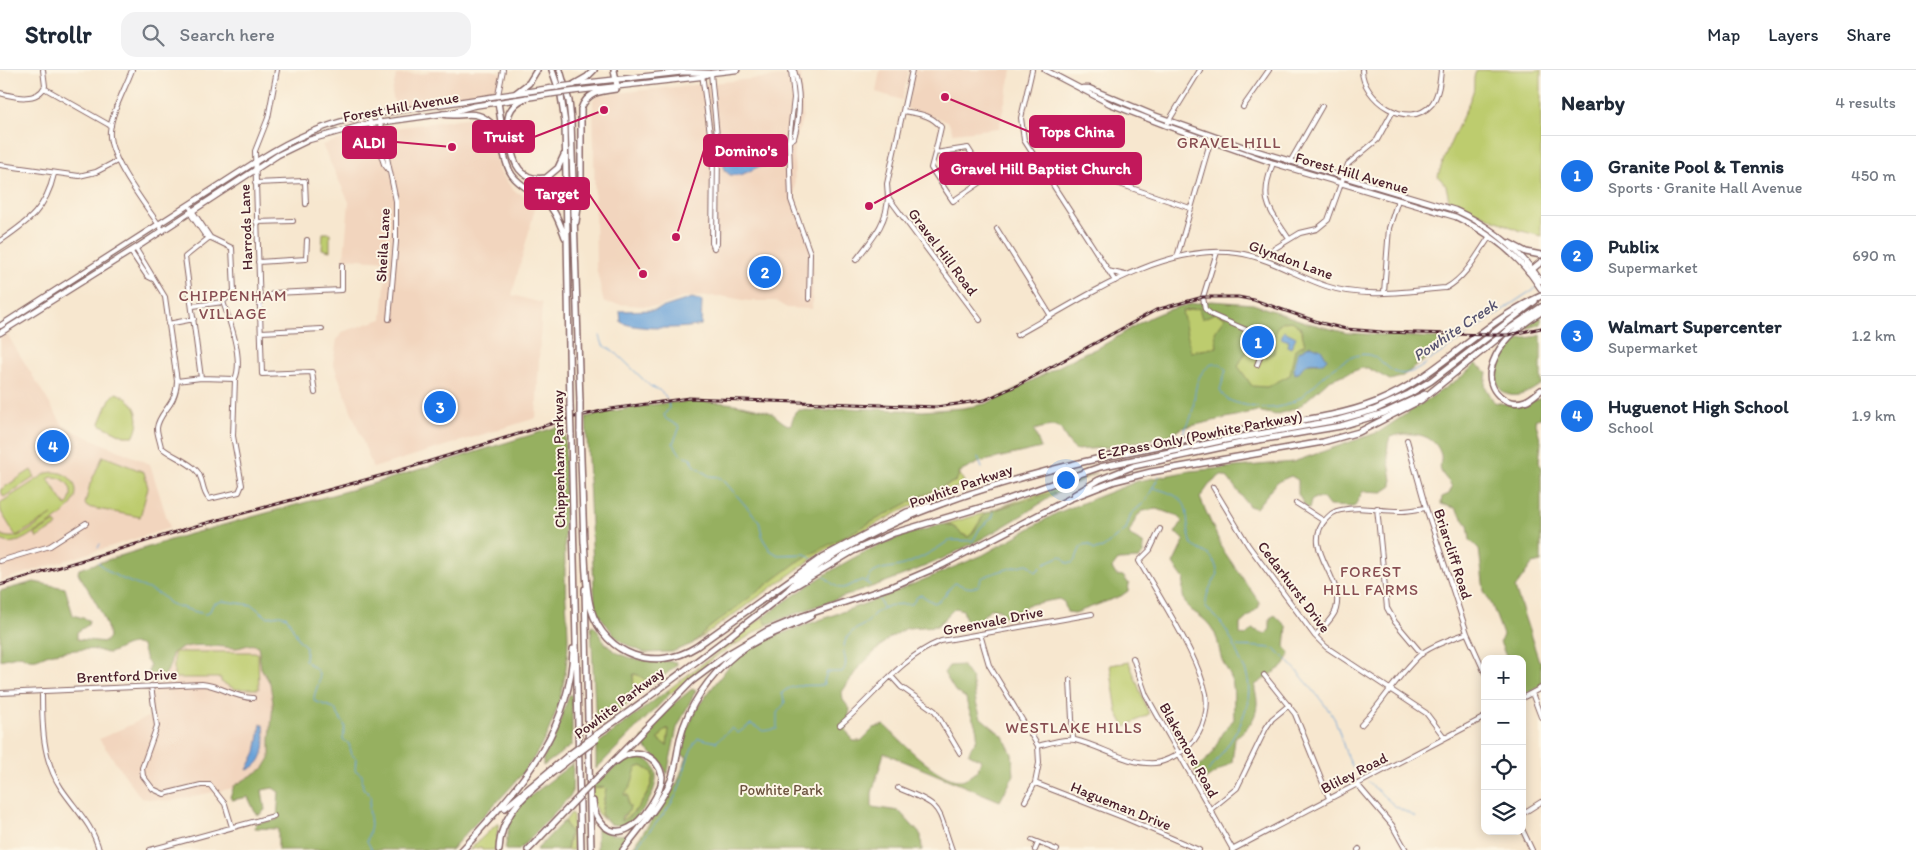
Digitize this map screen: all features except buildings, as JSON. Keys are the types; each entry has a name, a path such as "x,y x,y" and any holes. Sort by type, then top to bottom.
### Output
{"highway":[{"path":"516,92 530,83 537,70"},
{"name":"Chippenham Parkway","path":"552,70 563,109 565,150 581,849"},
{"name":"Chippenham Parkway","path":"560,70 571,114 591,850"},
{"path":"573,85 587,77 594,70"},
{"path":"575,225 578,215 581,184 580,109 585,100 591,95 616,88 614,70"},
{"path":"526,98 514,106 508,121 512,156 518,170 532,178 549,177 558,168 565,150"},
{"path":"498,102 504,150"},
{"path":"443,114 473,114 483,117 496,128 512,175 552,208 566,243"},
{"path":"1509,244 1526,252 1541,255"},
{"path":"1531,270 1541,262"},
{"name":"Powhite Parkway","path":"462,850 517,797 791,588 813,569 865,539 940,504 1022,478 1241,430 1330,415 1365,406 1396,393 1422,378 1498,320 1541,296"},
{"name":"E-ZPass Only (Powhite Parkway)","path":"791,588 848,554 888,536 998,502 1100,467 1225,440 1338,420 1380,407 1430,381 1541,296"},
{"name":"Powhite Parkway","path":"528,850 678,694 712,664 766,632 822,610 893,586 942,565 1069,499 1144,473 1345,436 1408,408 1421,400 1425,394 1541,307"},
{"path":"1541,312 1522,325 1507,339 1494,361 1490,379 1495,392 1509,401 1524,401 1541,390"},
{"name":"E-ZPass Only (Powhite Parkway)","path":"1069,499 1087,486 1128,467 1241,443 1348,425 1384,413 1425,394"},
{"path":"584,541 590,604 602,631 615,645 629,654 644,659 664,659 680,655 696,647 799,572 832,552 908,512 940,504"},
{"path":"478,834 529,773 550,738 563,704 573,652 573,541"},
{"path":"623,850 668,788 685,723 708,682 727,662 745,648 822,610"},
{"path":"589,754 593,775 594,813 599,822 609,829 621,831 634,826 657,795 662,785 659,766 650,757 641,753 627,754 600,774"},
{"path":"500,850 502,830 512,809 570,757"},
{"path":"533,850 561,816"}],"main road":[{"name":"Forest Hill Avenue","path":"0,326 256,162 304,134 336,123 378,114 516,92 616,80 737,70"},
{"name":"Forest Hill Avenue","path":"1045,70 1083,88 1089,88 1273,163 1455,210 1486,226 1509,244 1531,270 1541,289"},
{"name":"Forest Hill Avenue","path":"0,333 134,250 256,170 309,140 370,124 443,114 498,102 575,91 634,87 639,84 702,73"},
{"name":"Forest Hill Avenue","path":"1083,88 1086,93 1110,104 1166,126 1290,162 1398,200 1456,217 1490,236 1531,270"},
{"path":"498,95 498,102"},
{"name":"Forest Hill Avenue","path":"1535,276 1541,281"}],"street":[{"path":"0,93 30,97 40,93 44,88 46,80 43,70"},
{"path":"132,70 111,126 110,144 116,160 163,231"},
{"name":"Harrods Lane","path":"277,70 268,118 256,149 256,222 262,374 312,372 315,393"},
{"path":"498,95 503,70"},
{"path":"793,70 798,89 799,113 794,138 789,141 791,206 810,253 809,299"},
{"name":"Gravel Hill Road","path":"856,260 883,223 888,212 887,184 912,70"},
{"path":"1032,70 1020,126 1024,140 1115,281"},
{"path":"1166,126 1200,71 1193,70"},
{"path":"1243,107 1269,70"},
{"path":"1362,70 1367,91 1393,111 1406,116 1424,111 1436,96 1441,70"},
{"path":"702,73 713,148 712,243 714,248 717,244 718,147 711,73"},
{"path":"44,88 111,126"},
{"path":"1290,162 1322,106"},
{"path":"903,111 930,116 941,127 934,153 931,168 953,202 987,178 968,148 934,153"},
{"path":"1259,258 1300,233 1317,229 1328,220 1348,164 1378,140 1393,111"},
{"name":"Sheila Lane","path":"378,114 394,186 397,216 389,319"},
{"name":"Sheila Lane","path":"368,116 384,164 390,172"},
{"path":"1177,257 1211,139"},
{"path":"0,165 54,174 85,176 116,160"},
{"path":"1040,165 1058,163 1190,208"},
{"path":"1273,163 1264,194 1270,210 1289,239"},
{"path":"0,241 28,220 42,206 50,191 54,174"},
{"path":"255,183 305,181 306,204"},
{"name":"Gravel Hill Road","path":"888,197 980,320"},
{"path":"1384,292 1389,228 1398,200"},
{"path":"189,206 196,213 210,237 228,244 232,250 234,291 222,302 193,306"},
{"path":"256,222 293,221"},
{"path":"997,229 1051,316"},
{"name":"Glyndon Lane","path":"1017,335 1115,281 1177,257 1217,252 1259,258 1326,286 1343,291 1384,292 1446,288 1465,274 1490,236"},
{"path":"201,378 193,306 185,257 210,237"},
{"path":"258,262 304,259 308,257 307,240"},
{"path":"134,250 147,276 153,279 163,290 177,381 176,394 159,420 158,427 161,447 196,470 200,477 204,494 209,499 239,492 241,489 233,436 235,378 238,373 238,362 231,323 222,302"},
{"path":"1217,252 1203,297 1204,309 1212,315 1258,335 1262,339 1264,346 1257,365"},
{"path":"260,298 268,297 274,293 342,290 342,265"},
{"path":"1108,271 1127,276"},
{"path":"168,324 194,319"},
{"path":"261,332 322,330"},
{"path":"177,381 201,378 235,378"},
{"name":"Briarcliff Road","path":"1407,440 1426,508 1467,633 1481,664"},
{"name":"Cedarhurst Drive","path":"1212,487 1248,545 1315,636 1326,647 1426,713 1445,738"},
{"path":"1296,503 1324,521"},
{"path":"1315,636 1336,610 1338,592 1318,545 1317,532 1324,521 1332,512 1344,509 1377,508 1402,512 1426,508"},
{"path":"1377,508 1387,608 1395,622 1422,654"},
{"path":"0,562 50,546 86,523"},
{"path":"1038,746 1073,739 1141,761 1156,763 1177,754 1195,740 1204,721 1207,704 1205,687 1185,643 1139,561 1150,550 1160,529"},
{"name":"Greenvale Drive","path":"840,725 907,660 927,647 941,641 1092,614"},
{"path":"1361,725 1374,712 1390,688 1422,654 1435,646 1467,633"},
{"path":"980,634 989,665 1038,746 1039,764 1034,783 1025,801"},
{"name":"Blakemore Road","path":"1133,658 1146,695 1177,754 1233,850"},
{"path":"1264,675 1289,705 1306,736 1311,756 1329,798"},
{"path":"891,676 901,687 935,711 960,753"},
{"path":"1070,680 1073,739"},
{"name":"Brentford Drive","path":"0,693 206,684 219,687 240,697 253,698"},
{"path":"151,686 157,726 142,768 143,776 153,790 161,794 170,794 201,785 210,786 224,804 232,827"},
{"path":"1526,696 1541,688"},
{"path":"42,691 44,739 52,770 64,792 89,825 99,850"},
{"path":"1532,693 1541,717"},
{"path":"1210,810 1237,788 1272,718 1289,705"},
{"name":"Bliley Road","path":"1233,850 1481,719"},
{"name":"Hagueman Drive","path":"1034,783 1199,850"},
{"path":"1357,784 1392,825 1406,850"},
{"path":"898,788 928,801 937,808 942,817 952,850"},
{"path":"1526,811 1541,802"},
{"path":"150,850 274,816"},
{"path":"1525,835 1532,850"},
{"path":"1032,840 1057,850"},
{"path":"1035,850 1038,842"}],"shaded area":[{"path":"429,70 492,70 502,73 497,92 479,97 396,110 392,93 396,75 428,73"},
{"path":"880,70 909,70 902,100 876,92"},
{"path":"915,70 1012,70 999,128 953,133 948,121 907,109"},
{"path":"801,74 803,116 794,146 795,201 813,250 812,309 787,308 775,301 749,301 721,296 685,297 657,307 604,303 596,267 593,100 597,95"},
{"path":"473,117 486,122 491,131 500,172 514,191 537,201 512,295 542,303 536,418 373,468 333,363 337,340 342,332 382,319 387,261 344,258 349,202 322,145 360,133"},
{"path":"7,334 64,427 150,464 170,528 0,581 0,338"},
{"path":"248,644 258,646 261,668 270,683 273,703 270,739 272,750 266,766 233,788 170,801 141,798 99,739 150,716 149,683 170,669 172,654 175,651 188,647 233,648"}],"green space":[{"path":"1477,70 1541,70 1541,236 1518,230 1449,200 1446,186 1438,176 1473,92"},
{"path":"323,233 330,233 330,251 322,249"},
{"path":"1202,302 1253,304 1308,323 1347,333 1454,339 1401,377 1390,380 1368,368 1362,368 1329,380 1299,407 1276,415 1257,411 1182,428 1168,436 1103,448 1076,450 1069,444 1058,427 1034,430 1041,448 980,462 960,472 956,481 919,497 800,560 710,627 692,644 672,652 645,653 623,643 614,635 595,609 586,417 653,405 699,402 744,406 766,411 772,413 788,425 791,424 795,412 798,410 828,411 845,408 923,411 963,408 985,404 1099,347 1159,313","holes":["1199,308 1202,319 1215,313 1226,317 1215,332 1217,347 1191,352 1182,311","1292,321 1300,327 1305,344 1295,349 1290,375 1267,387 1252,386 1238,366 1244,355 1259,344 1267,349 1264,358 1274,353 1276,328 1283,322","1311,345 1320,363 1295,363 1298,352"]},
{"path":"1214,304 1247,306 1329,332 1331,360 1255,394 1189,358 1178,313"},
{"path":"1541,315 1541,324 1522,330"},
{"path":"1541,335 1541,384 1526,393 1514,395 1505,393 1499,386 1497,377 1498,365 1504,353 1518,340"},
{"name":"Powhite Park","path":"1476,364 1487,372 1485,386 1494,402 1518,406 1541,398 1541,417 1535,420 1541,442 1539,461 1541,470 1541,562 1532,564 1515,588 1539,661 1541,661 1541,686 1526,693 1526,655 1505,655 1500,642 1503,635 1492,605 1484,591 1479,549 1470,540 1468,525 1455,508 1441,504 1442,497 1449,494 1452,487 1441,471 1441,455 1438,447 1420,435 1397,435 1390,437 1388,443 1392,486 1383,492 1363,491 1354,507 1329,506 1323,498 1315,498 1311,501 1309,509 1306,508 1298,494 1298,480 1291,476 1277,482 1256,508 1249,506 1228,478 1221,475 1209,485 1200,498 1223,550 1259,602 1259,607 1240,624 1240,634 1245,636 1252,629 1266,634 1270,629 1270,618 1275,615 1287,627 1285,647 1290,653 1285,665 1255,685 1256,713 1244,731 1235,738 1232,762 1203,781 1196,780 1195,770 1212,754 1222,733 1234,719 1233,686 1230,675 1222,660 1215,634 1210,625 1192,611 1184,600 1184,579 1173,564 1184,541 1182,537 1175,533 1182,522 1179,516 1156,509 1143,511 1137,516 1129,533 1132,537 1143,543 1144,553 1139,559 1118,560 1112,568 1116,575 1123,576 1129,584 1128,591 1121,596 1075,613 1067,612 1064,602 1059,599 1027,605 1014,618 1006,618 999,609 991,608 983,616 982,624 972,627 966,620 963,610 955,608 937,626 907,628 888,639 858,668 842,692 843,700 850,709 846,730 853,741 861,741 874,728 884,725 931,767 952,779 961,780 978,770 981,760 969,754 977,736 966,698 955,691 944,673 949,666 962,665 972,679 981,718 1003,736 1012,754 1014,775 1000,801 884,753 872,793 872,807 899,811 921,835 922,850 631,850 677,783 687,757 680,754 688,727 699,705 735,658 764,640 875,600 983,555 1057,513 1138,481 1190,471 1293,462 1379,432 1460,378"},
{"path":"116,393 129,400 136,410 138,422 134,436 124,436 100,423 110,399"},
{"path":"560,426 565,429 565,577 568,652 558,706 542,744 522,774 451,850 278,850 278,829 255,828 256,823 277,820 279,792 273,788 262,790 265,810 259,815 255,812 248,797 232,800 230,797 234,786 264,768 270,758 273,703 270,683 261,668 258,646 249,645 235,648 202,645 186,647 172,654 166,673 160,679 150,683 147,678 150,665 146,660 142,646 138,644 129,645 109,653 92,649 54,653 34,659 21,655 0,660 0,591 34,582 65,588 73,615 89,620 88,625 77,632 77,639 105,642 109,637 108,629 97,604 78,573 79,569 183,536 372,484"},
{"path":"103,456 144,472 148,488 140,517 87,507 85,504 90,484"},
{"path":"31,470 35,477 4,497 0,490"},
{"path":"959,472 965,484 907,508 822,552 692,644 720,618 783,571 850,531 956,481"},
{"path":"47,473 62,473 69,477 76,491 74,501 59,518 37,532 19,541 9,543 0,540 0,534 6,537 13,537 20,535 52,515 16,536 1,512 0,503","holes":["52,477 58,478 70,487 71,496 66,506 48,479"]},
{"path":"1096,473 1055,494 991,510"},
{"path":"1053,492 1055,494 1009,523 974,543 915,571 769,624 766,623 763,617 821,577 882,544 943,524 952,526 968,537 972,534 985,513"},
{"path":"985,513 972,534 968,537 947,525 942,525"},
{"path":"55,522 57,526 37,538 35,534"},
{"path":"763,617 766,623 769,624 718,655 670,694 668,690"},
{"path":"593,625 606,644 622,655 630,658 676,662 677,665 660,679 652,681 633,674 634,692 627,704 596,728 591,626"},
{"path":"174,652 255,652 258,654 259,689 235,689 221,682 221,678 174,678"},
{"path":"1129,662 1149,714 1125,727 1117,712 1110,665"},
{"path":"633,674 655,681 627,704 634,692"},
{"path":"692,689 696,690 677,728 667,774 662,764 643,745 642,739 671,706","holes":["666,729 669,729 667,746 658,739"]},
{"path":"668,690 670,694 596,769 596,745"},
{"path":"569,695 572,695 572,745 543,766 543,758 554,739"},
{"path":"666,729 669,729 667,747 658,739"},
{"path":"631,757 645,759 653,766 656,775 655,786 650,798 635,818 624,825 610,824 601,814 606,789 604,787 589,789 625,759","holes":["642,766 652,772 651,786 648,793 638,807 621,821 622,816 629,811 628,795 624,795 631,786 636,768"]},
{"path":"573,763 572,794 519,850 505,850 510,820 519,805"},
{"path":"642,766 652,772 651,785 637,808 620,821 629,810 623,795 636,768"},
{"path":"604,787 606,789 601,814 604,820 597,813 589,789"},
{"path":"571,813 573,815 574,850 567,850 570,837 565,821"},
{"path":"564,821 570,832 567,850 536,850"},
{"path":"499,822 495,850 482,850 481,847 469,850"},
{"path":"597,826 609,834 628,835 618,850 597,850"}],"water":[{"path":"774,151 779,155 780,161 777,165 758,167 741,175 730,175 724,170 724,161 729,158 741,160"},
{"path":"692,298 702,301 701,325 660,328 627,325 621,322 620,311 655,310"},
{"path":"1284,331 1296,337 1291,348 1287,346 1289,341 1281,338"},
{"path":"1311,345 1321,349 1327,359 1323,363 1307,364 1295,374 1294,369 1298,352"},
{"path":"261,724 264,726 265,746 258,763 247,770 256,752"}],"waterway":[{"name":"Powhite Creek","path":"1182,435 1191,417 1198,381 1205,369 1212,364 1221,364 1226,370 1220,390 1228,400 1262,408 1278,407 1291,403 1302,396 1335,367 1350,358 1360,355 1369,355 1376,358 1393,371 1400,373 1417,370 1537,287"},
{"path":"600,336 603,345 615,352 650,386 659,390 667,398"},
{"path":"668,402 669,408 664,415 666,419 680,427 673,443 681,455 691,458 694,465 709,476 719,477 725,482 759,521 763,539 770,550 778,555 805,554 812,559"},
{"path":"978,457 982,468"},
{"name":"Powhite Creek","path":"639,850 638,844 665,812 678,791 686,764 698,738 716,742 732,728 738,733 751,724 763,731 777,729 777,713 785,703 782,693 796,686 823,685 827,672 842,672 846,662 844,649 847,638 852,632 868,622 875,613 888,606 912,604 921,595 934,603 941,599 955,583 967,587 975,587 978,586 982,578 1028,564 1036,572 1045,563 1061,556 1067,563 1072,563 1085,544 1090,545 1094,550 1103,548 1126,529 1131,514 1146,501 1159,476"},
{"path":"1154,488 1168,492 1183,502 1186,508 1192,545 1209,555 1214,562 1218,574 1208,594 1206,608 1222,624 1230,637 1246,672 1249,685 1245,712 1239,725 1224,750 1208,771"},
{"path":"867,582 873,573 909,563 949,540 973,541 980,528 992,518 994,512"},
{"path":"98,548 100,544"},
{"path":"98,562 118,577 159,594 169,603 187,609 206,614 210,611 213,604 223,601 252,605 267,617 280,615 287,617 299,640 306,647 305,660 317,670 319,675 314,701 334,708 345,726 343,739 349,744 352,755 356,758 355,770 362,775 363,788 371,796 369,808 371,825 367,841 372,850"},
{"path":"824,576 839,588 862,580 870,585"},
{"path":"879,599 883,608"},
{"path":"1237,646 1263,647 1276,650 1281,654 1317,694 1335,720 1348,759 1363,778"},
{"path":"1368,782 1395,806 1415,817"}],"railway":[{"path":"0,585 196,526 398,471 570,418 611,409 689,398 936,407 985,400 1018,385 1156,310 1203,297 1238,297 1254,300 1321,323 1346,329 1382,332 1508,335 1541,328"}],"place":[{"name":"Tops China","path":"945,97"},
{"name":"Truist","path":"604,110"},
{"name":"ALDI","path":"452,147"},
{"name":"Gravel Hill Baptist Church","path":"869,206"},
{"name":"Domino's","path":"676,237"},
{"name":"Publix","path":"765,272"},
{"name":"Target","path":"643,274"},
{"name":"Granite Pool & Tennis","path":"1258,342"},
{"name":"Walmart Supercenter","path":"440,407"},
{"name":"Huguenot High School","path":"53,446"}],"district":[{"name":"GRAVEL HILL","path":"1229,142"},
{"name":"CHIPPENHAM VILLAGE","path":"233,304"},
{"name":"FOREST HILL FARMS","path":"1371,580"},
{"name":"WESTLAKE HILLS","path":"1074,727"}]}
